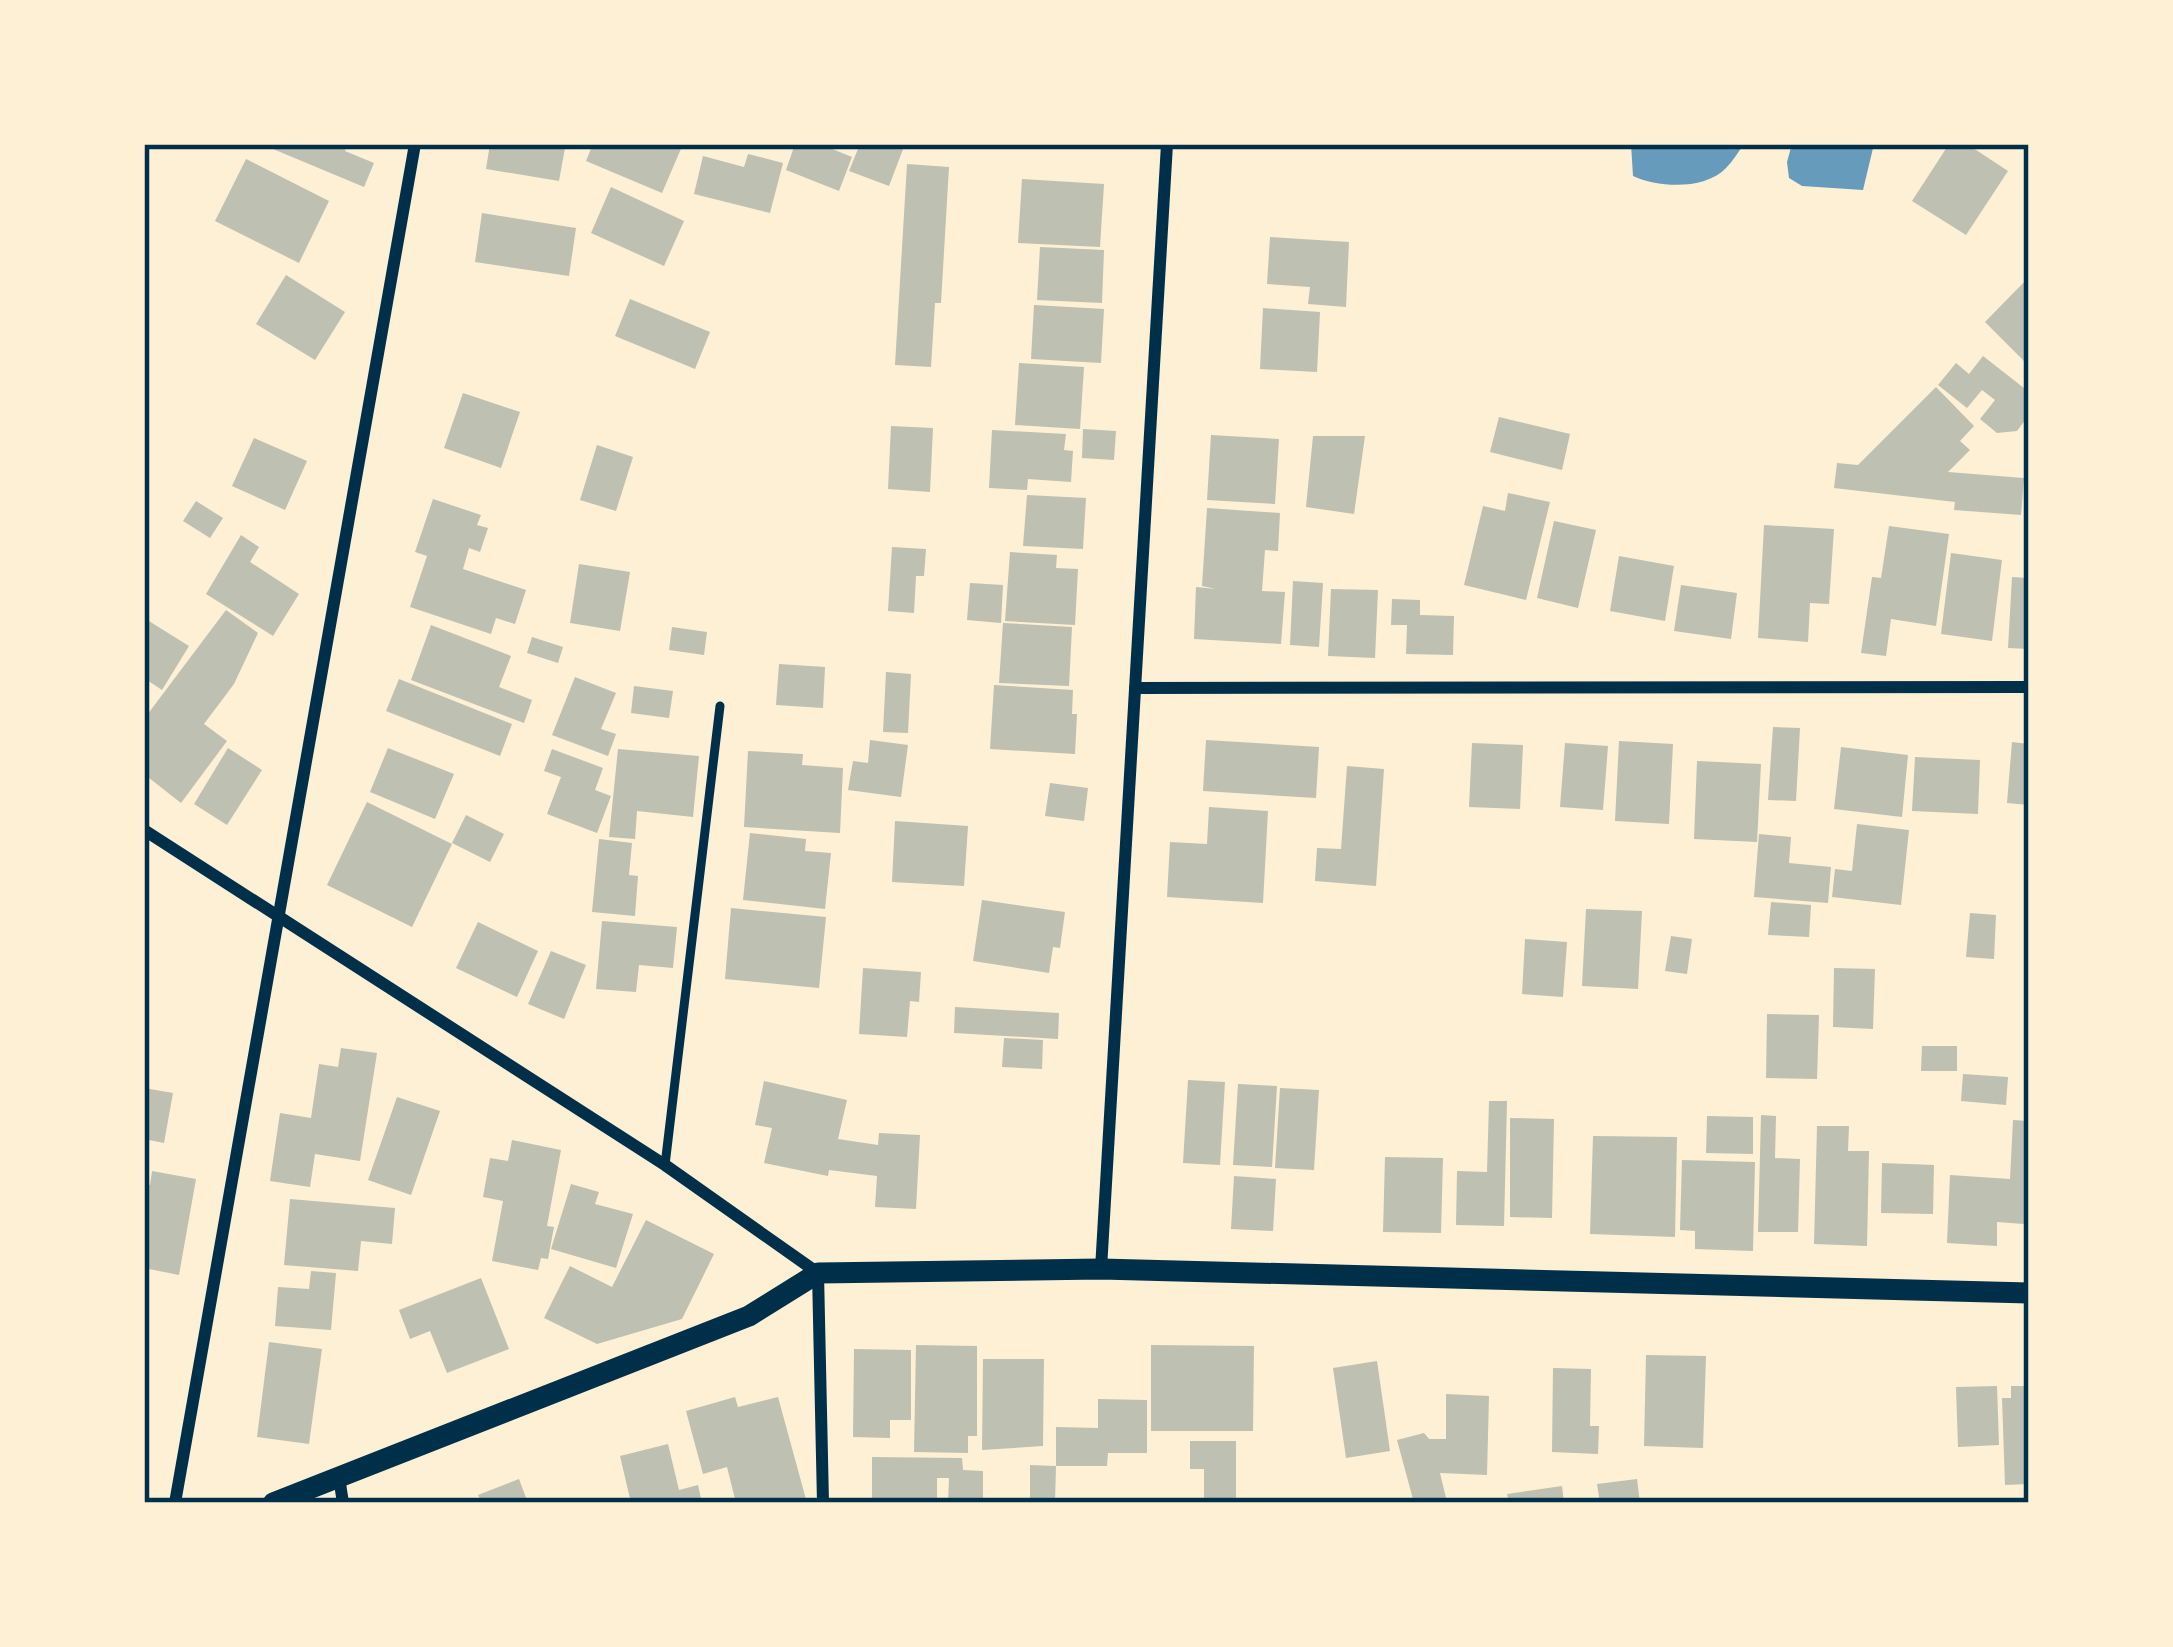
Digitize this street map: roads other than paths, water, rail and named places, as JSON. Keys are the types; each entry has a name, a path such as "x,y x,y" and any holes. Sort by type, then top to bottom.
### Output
{"street":[{"path":"175,1503 415,144"},
{"path":"1101,1269 1166,144"},
{"path":"1135,688 2029,687"},
{"path":"144,830 665,1165 818,1273"},
{"path":"273,1503 749,1316 818,1273 1101,1269 2029,1293"},
{"path":"818,1273 823,1503"},
{"path":"339,1477 343,1503"}],"lane":[{"path":"665,1165 720,706"}],"water":[{"path":"1631,144 1744,144 1717,175 1681,185 1633,176"},
{"path":"1792,144 1874,144 1863,190 1802,186 1789,178"}]}
